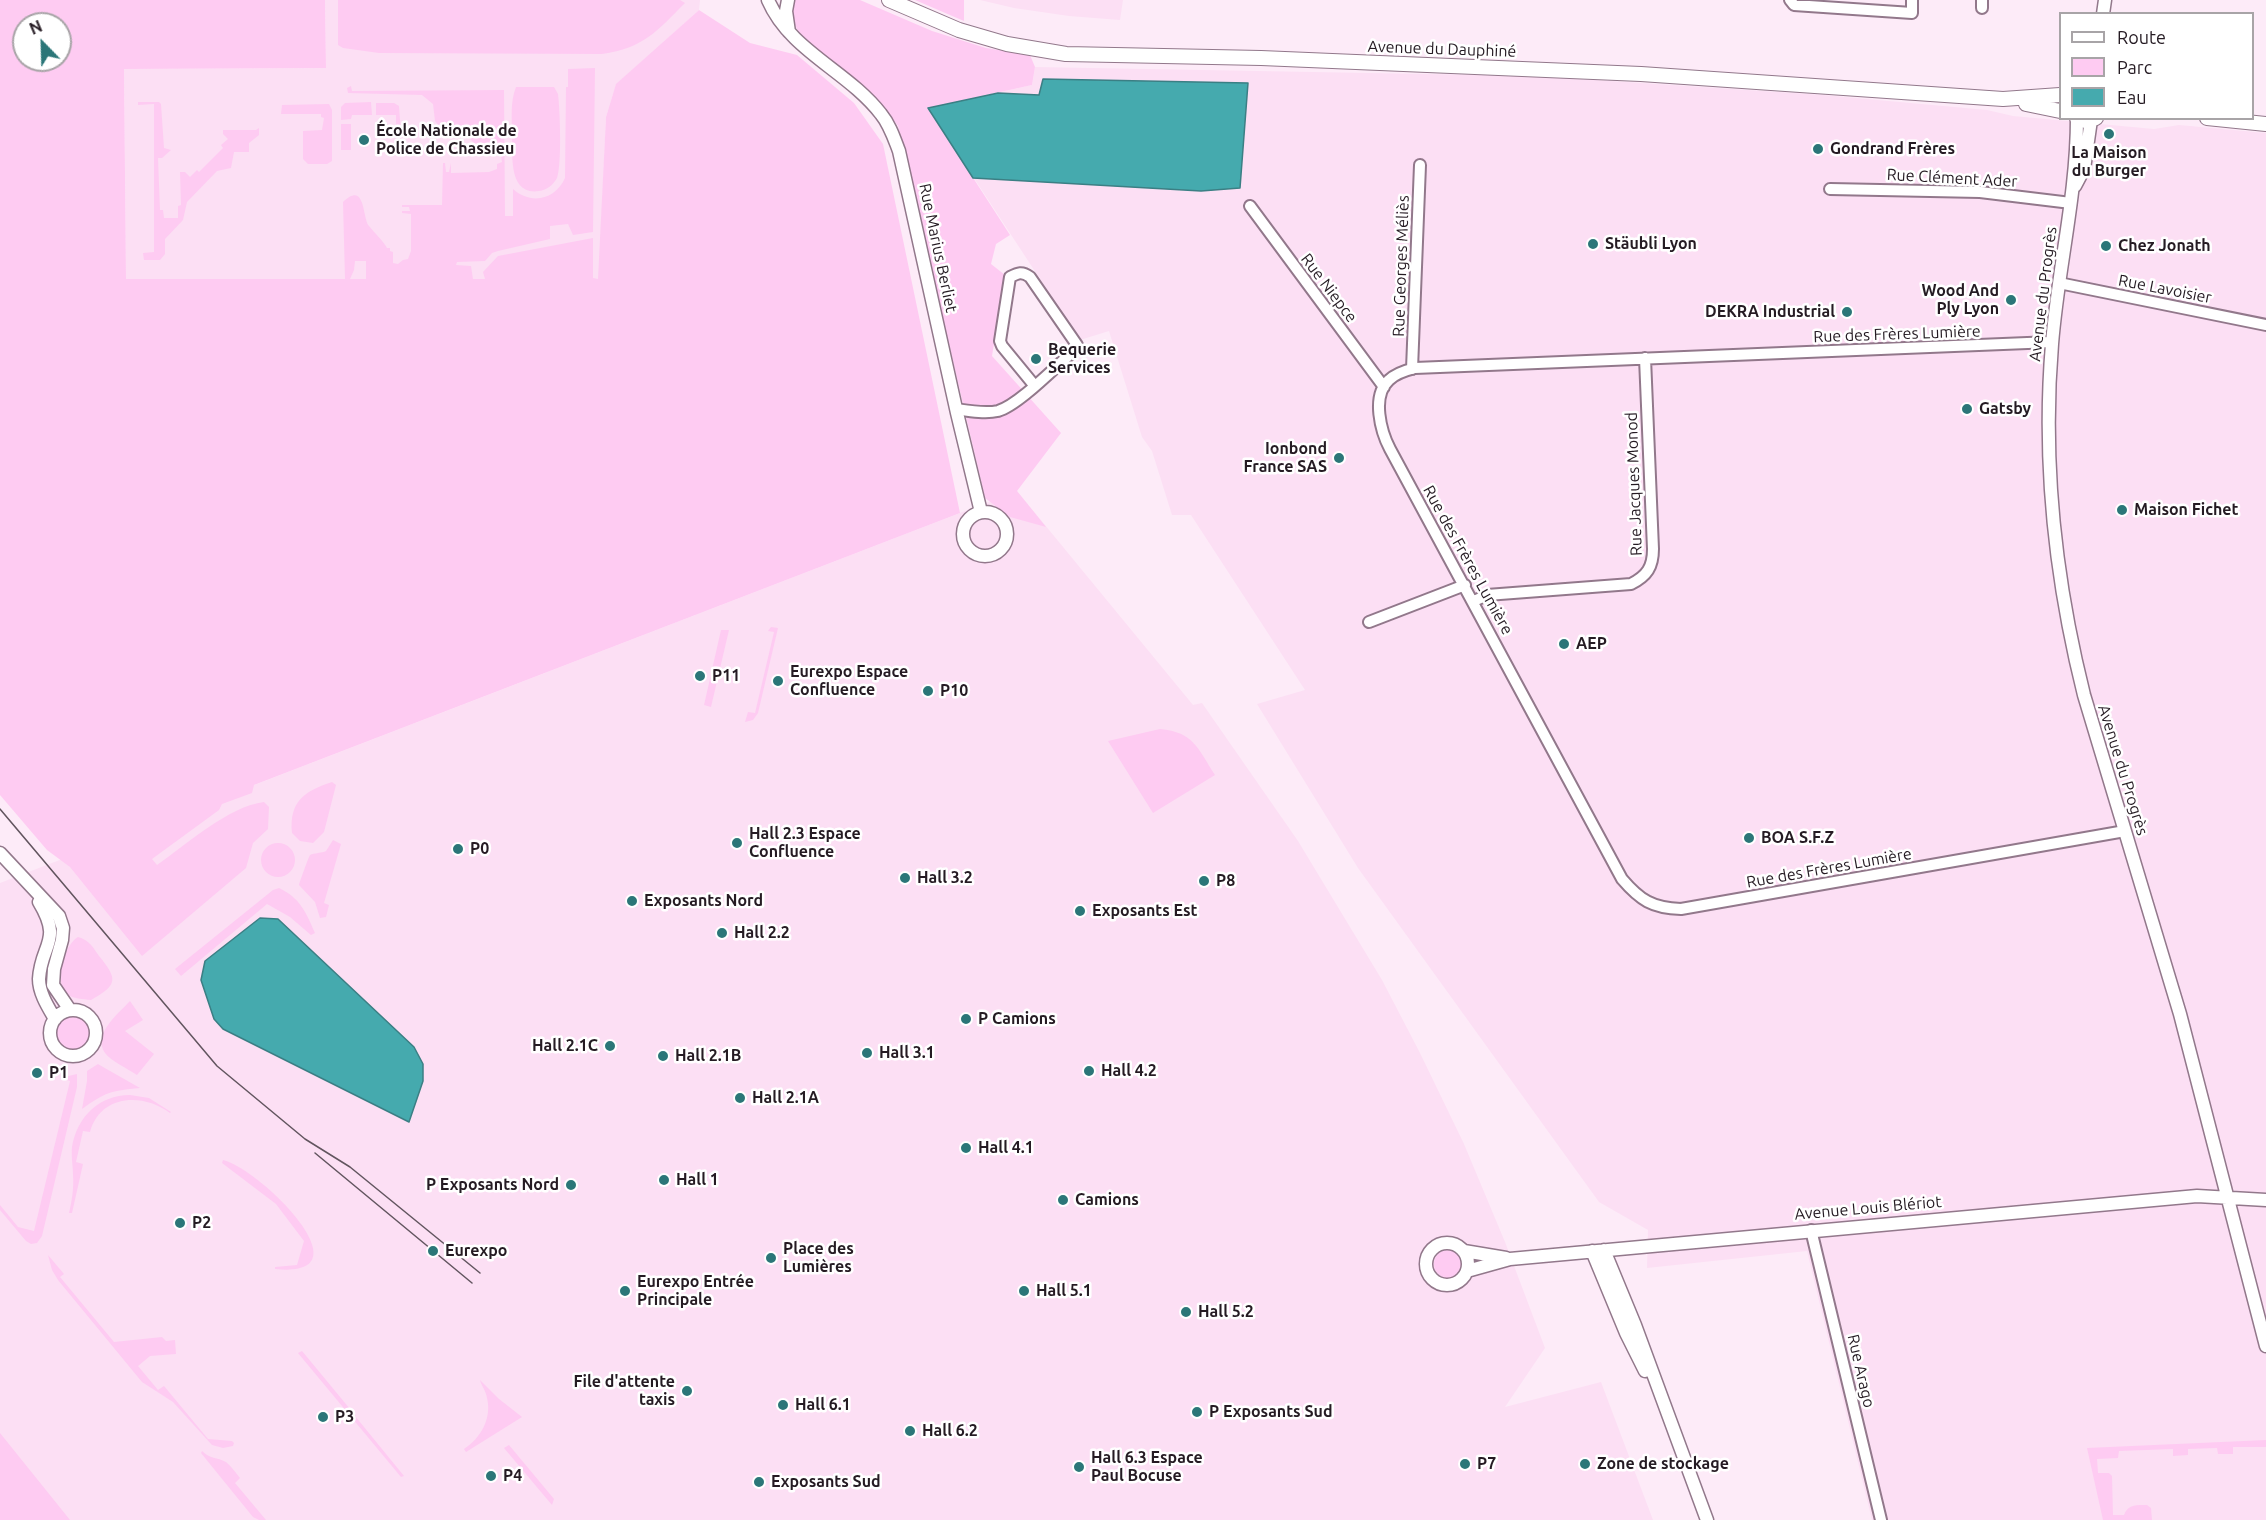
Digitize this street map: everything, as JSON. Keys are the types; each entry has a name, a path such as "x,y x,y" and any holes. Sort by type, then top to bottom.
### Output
{"main road":[{"name":"Avenue du Dauphiné","path":"889,0 959,30 1007,44 1066,54 1261,58 1641,74 2003,99 2059,111"},
{"name":"Avenue du Dauphiné","path":"2003,99 2059,95"},
{"path":"2227,120 2266,124"}],"street":[{"name":"Rue Marius Berliet","path":"768,0 776,18 789,33 865,97 881,114 900,151 956,409 981,512"},
{"path":"788,0 786,19 789,33"},
{"path":"1790,0 1794,5 1912,13 1912,0"},
{"name":"Avenue du Progrès","path":"2085,120 2084,169 2073,189 2052,342 2048,414 2049,471 2058,576 2084,695 2180,1014 2266,1346"},
{"name":"Rue Georges Méliès","path":"1412,369 1420,165"},
{"name":"Rue Clément Ader","path":"1830,189 1980,192 2071,203"},
{"name":"Rue Niepce","path":"1250,206 1384,387"},
{"path":"956,409 985,412 1008,407 1034,385 1075,350 1077,345 1030,277 1024,273 1017,273 1010,277 1007,286 1000,341 1034,385"},
{"name":"Rue Lavoisier","path":"2059,283 2266,325"},
{"name":"Rue des Frères Lumière","path":"2052,342 1412,369 1389,380 1380,398 1380,412 1385,439 1622,879 1635,895 1663,909 1681,909 2125,831"},
{"name":"Rue Jacques Monod","path":"1474,601 1487,595 1631,584 1646,574 1651,567 1653,549 1645,358"},
{"path":"1369,622 1465,585"},
{"path":"0,853 59,916 63,928 63,940 54,969 53,985 70,1010"},
{"path":"29,885 48,917 51,929 39,980 45,1003 54,1019"},
{"path":"70,1010 85,1013 95,1024 95,1040 92,1046 82,1054 70,1056 64,1054 54,1045 50,1032 54,1019 70,1010"},
{"name":"Avenue Louis Blériot","path":"1467,1271 1510,1259 1811,1230 2197,1196 2266,1200"},
{"name":"Rue Arago","path":"1811,1230 1881,1520"},
{"path":"1456,1244 1464,1251 1467,1257 1467,1271 1460,1281 1449,1285 1437,1282 1427,1269 1429,1254 1438,1245 1456,1244"},
{"name":"Avenue Louis Blériot","path":"1464,1251 1510,1259"},
{"path":"1598,1251 1635,1324 1707,1520"}],"shaded area":[{"name":"École Nationale de Police de Chassieu","path":"325,0 700,0 699,10 616,85 606,117 599,279 126,279 124,69 326,68"},
{"path":"980,0 1123,0 1120,20 1069,16 1014,8"},
{"path":"1035,67 1535,76 1823,95 1987,110 2013,116 2154,129 2179,125 2266,133 2266,1520 1872,1520 1807,1251 1647,1268 1648,1230 1599,1202 1358,868 1257,704 1305,690 1191,515 1172,515 1152,451 1142,437 1109,331 1080,340 928,108 1032,85"},
{"name":"Eurexpo","path":"1017,491 1193,705 1202,703 1298,841 1382,980 1464,1144 1505,1242 1545,1348 1505,1407 1601,1382 1653,1520 0,1520 0,883"}],"green space":[{"path":"0,0 325,0 326,68 124,69 126,279 345,279 343,202 350,196 356,195 362,203 369,226 393,252 393,263 398,264 408,259 411,251 411,214 402,213 402,211 410,211 409,207 402,207 402,205 442,205 443,163 445,163 446,172 449,172 451,163 451,173 489,172 497,169 497,164 502,162 501,155 489,155 489,152 482,151 457,126 438,125 435,121 433,104 422,95 348,93 347,88 351,86 352,91 504,90 505,216 513,216 513,189 527,197 542,198 555,191 565,178 568,69 595,68 593,232 573,235 568,224 550,226 550,239 492,253 485,261 457,262 456,265 471,266 473,279 485,279 483,272 498,256 593,238 593,278 598,279 606,117 616,84 699,10 750,43 797,55 854,103 883,144 960,513 254,785 252,793 222,804 219,810 152,859 157,865 222,818 237,811 264,802 269,807 268,829 253,843 246,868 142,956 70,867 47,850 0,795","holes":["355,261 366,261 366,279 350,279"]},
{"path":"338,0 680,0 685,3 649,37 629,47 602,54 379,53 343,48 338,45"},
{"path":"793,0 860,0 932,31 986,48 1030,55 1035,67 1032,85 928,108 1010,235 996,244 991,264 1005,275 992,356 1061,433 1017,491 1046,527 1010,517 985,498 898,126 878,100 814,48 798,31 791,17"},
{"path":"915,0 964,0 964,21"},
{"path":"516,87 554,87 558,94 559,171 554,183 539,191 529,191 521,187 514,171 512,110"},
{"path":"138,102 159,102 161,104 164,148 171,150 162,158 158,158 160,210 163,210 164,218 178,218 178,206 181,205 180,172 185,172 190,177 197,170 199,172 223,148 221,145 228,139 223,134 223,130 256,130 259,128 259,135 249,143 249,152 234,152 231,168 217,171 187,202 183,220 165,239 165,254 160,260 144,260 143,253 154,252 154,104 138,105"},
{"path":"371,102 372,115 352,115 351,119 341,120 341,107 345,103"},
{"path":"376,103 394,103 399,106 401,134 396,134 396,115 376,115"},
{"path":"329,104 332,110 332,161 327,164 308,164 303,159 303,131 322,130 324,118 321,114 281,114 282,105"},
{"path":"341,124 351,124 351,150 341,150"},
{"path":"771,627 778,628 758,713 753,720 745,722 748,712 755,713 774,632 768,631"},
{"path":"721,630 729,630 711,707 704,705"},
{"path":"1160,729 1181,734 1194,743 1215,775 1153,813 1108,741"},
{"path":"332,782 336,785 324,832 313,843 300,841 292,833 293,813 296,806 306,794"},
{"path":"333,840 341,844 324,903 329,905 326,917 320,918 315,902 299,885 310,855 326,851"},
{"path":"278,843 290,848 295,860 290,872 278,877 266,872 261,860 266,848"},
{"path":"279,888 302,906 315,933 311,935 290,917 267,904 181,976 175,969 273,890"},
{"path":"78,937 93,947 112,976 110,986 91,1000 69,996 61,981 65,955"},
{"path":"130,1001 143,1020 125,1031 154,1054 137,1075 112,1059 105,1053 102,1046 104,1031 108,1024"},
{"path":"73,1015 85,1020 90,1032 85,1044 73,1049 61,1044 56,1032 61,1020"},
{"path":"98,1064 140,1088 109,1093 82,1109 87,1071"},
{"path":"77,1074 77,1087 42,1236 37,1243 31,1244 0,1210 0,1205 18,1227 34,1231 70,1081 64,1077"},
{"path":"119,1096 149,1098 171,1112 147,1102 135,1100 112,1104 103,1110 95,1120 90,1132 83,1131 76,1162 83,1164 72,1213 69,1213 73,1185 72,1147 79,1126 84,1117 99,1104"},
{"path":"223,1160 240,1167 260,1182 299,1221 311,1241 313,1257 302,1268 275,1269 275,1267 297,1265 304,1241 276,1204 222,1163"},
{"path":"1448,1250 1458,1254 1462,1264 1458,1274 1448,1278 1438,1274 1434,1264 1438,1254"},
{"path":"48,1255 64,1274 60,1277 114,1342 162,1337 166,1341 175,1340 176,1354 150,1356 138,1366 158,1390 164,1386 208,1439 232,1441 233,1446 223,1448 212,1445 173,1402 142,1382 58,1280 52,1270"},
{"path":"302,1351 350,1409 347,1412 298,1353"},
{"path":"480,1380 522,1417 466,1452 464,1449 484,1427 488,1413 486,1395"},
{"path":"355,1416 404,1476 401,1477 352,1418"},
{"path":"0,1433 70,1520 0,1520"},
{"path":"2266,1440 2266,1447 2233,1447 2233,1454 2218,1454 2217,1448 2188,1449 2188,1455 2173,1456 2173,1449 2119,1451 2118,1458 2097,1459 2098,1473 2109,1473 2112,1476 2113,1515 2124,1515 2130,1507 2136,1505 2147,1505 2151,1508 2152,1520 2103,1520 2087,1448"},
{"path":"509,1445 554,1499 552,1505 504,1448"},
{"path":"202,1451 230,1465 240,1478 235,1483 266,1520 253,1517 201,1453"}],"water":[{"path":"1043,79 1248,83 1240,188 1201,191 973,178 928,108 998,93 1039,95"},
{"path":"260,918 278,919 414,1047 423,1064 423,1081 409,1122 223,1029 214,1019 201,980 205,961"}],"tram line":[{"path":"0,809 217,1066 305,1139 350,1167 480,1273"},
{"path":"315,1153 472,1283"}],"place":[{"name":"La Maison du Burger","path":"2109,134"},
{"name":"École Nationale de Police de Chassieu","path":"364,140"},
{"name":"Gondrand Frères","path":"1818,149"},
{"name":"Stäubli Lyon","path":"1593,244"},
{"name":"Chez Jonath","path":"2106,246"},
{"name":"Wood And Ply Lyon","path":"2011,300"},
{"name":"DEKRA Industrial","path":"1847,312"},
{"name":"Bequerie Services","path":"1036,359"},
{"name":"Gatsby","path":"1967,409"},
{"name":"Ionbond France SAS","path":"1339,458"},
{"name":"Maison Fichet","path":"2122,510"},
{"name":"AEP","path":"1564,644"},
{"name":"P11","path":"700,676"},
{"name":"Eurexpo Espace Confluence","path":"778,681"},
{"name":"P10","path":"928,691"},
{"name":"BOA S.F.Z","path":"1749,838"},
{"name":"Hall 2.3 Espace Confluence","path":"737,843"},
{"name":"P0","path":"458,849"},
{"name":"Hall 3.2","path":"905,878"},
{"name":"P8","path":"1204,881"},
{"name":"Exposants Nord","path":"632,901"},
{"name":"Exposants Est","path":"1080,911"},
{"name":"Hall 2.2","path":"722,933"},
{"name":"P Camions","path":"966,1019"},
{"name":"Hall 2.1C","path":"610,1046"},
{"name":"Hall 3.1","path":"867,1053"},
{"name":"Hall 2.1B","path":"663,1056"},
{"name":"Hall 4.2","path":"1089,1071"},
{"name":"P1","path":"37,1073"},
{"name":"Hall 2.1A","path":"740,1098"},
{"name":"Hall 4.1","path":"966,1148"},
{"name":"Hall 1","path":"664,1180"},
{"name":"P Exposants Nord","path":"571,1185"},
{"name":"Camions","path":"1063,1200"},
{"name":"P2","path":"180,1223"},
{"name":"Eurexpo","path":"433,1251"},
{"name":"Place des Lumières","path":"771,1258"},
{"name":"Eurexpo Entrée Principale","path":"625,1291"},
{"name":"Hall 5.1","path":"1024,1291"},
{"name":"Hall 5.2","path":"1186,1312"},
{"name":"File d'attente taxis","path":"687,1391"},
{"name":"Hall 6.1","path":"783,1405"},
{"name":"P Exposants Sud","path":"1197,1412"},
{"name":"P3","path":"323,1417"},
{"name":"Hall 6.2","path":"910,1431"},
{"name":"P7","path":"1465,1464"},
{"name":"Zone de stockage","path":"1585,1464"},
{"name":"Hall 6.3 Espace Paul Bocuse","path":"1079,1467"},
{"name":"P4","path":"491,1476"},
{"name":"Exposants Sud","path":"759,1482"}]}
